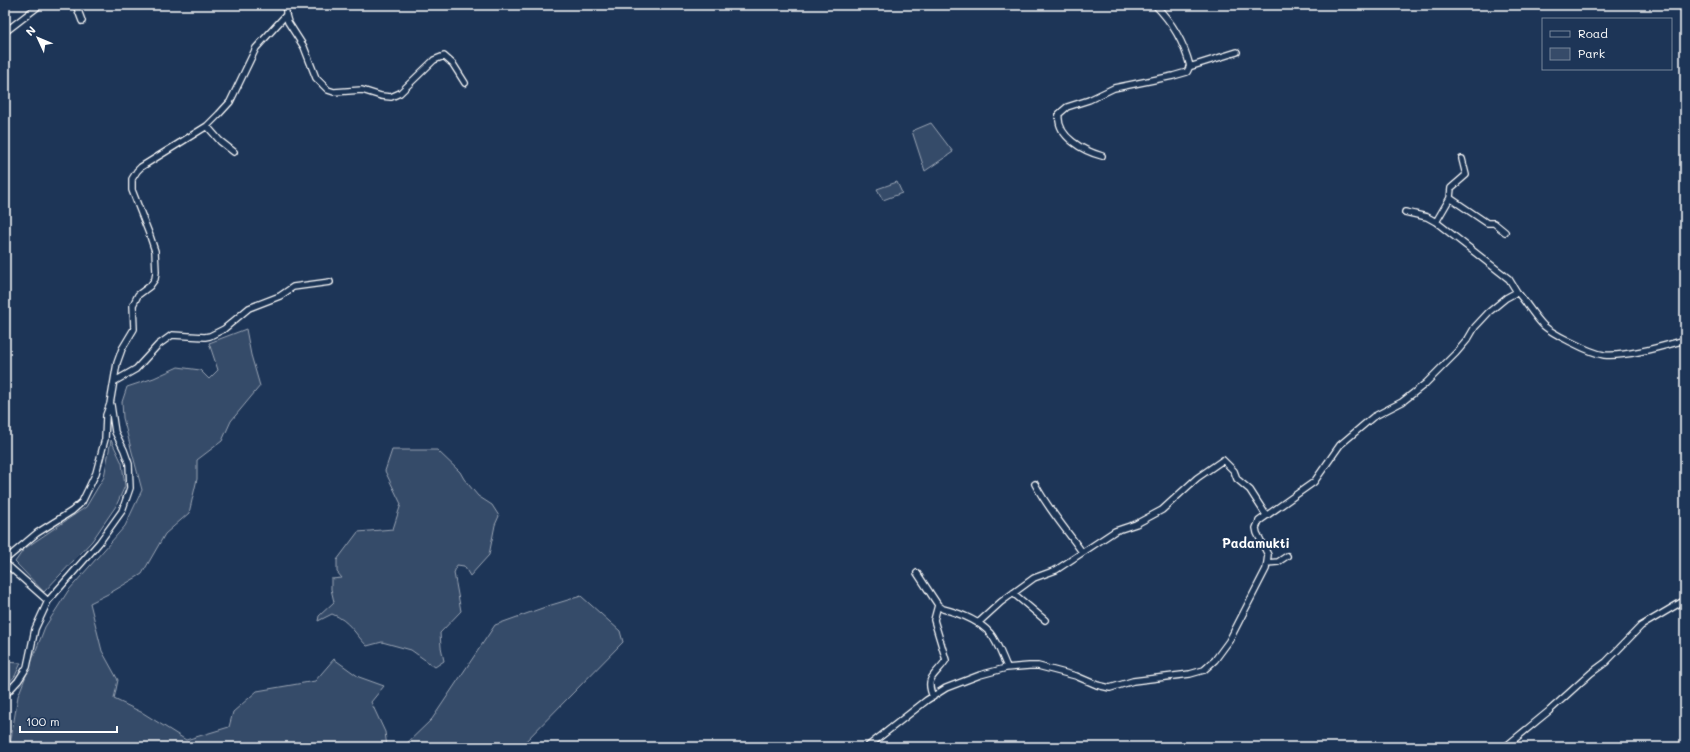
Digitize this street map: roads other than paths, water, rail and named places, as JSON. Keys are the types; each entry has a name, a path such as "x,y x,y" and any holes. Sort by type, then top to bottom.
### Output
{"street":[{"path":"5,32 40,5"},
{"path":"76,5 82,21"},
{"path":"286,5 288,22 304,47 316,78 328,90 334,92 362,90 381,96 391,97 400,92 434,60 444,56 453,64 465,83"},
{"path":"1102,156 1085,150 1060,128 1059,119 1061,111 1114,88 1187,72 1189,67 1182,45 1164,14 1155,5"},
{"path":"5,560 37,533 67,515 82,502 96,473 105,440 106,415 116,381 117,363 122,349 134,329 133,310 135,300 150,286 155,279 156,272 154,251 150,236 134,196 132,179 141,167 207,126 230,102 256,48 286,15"},
{"path":"1189,67 1237,52"},
{"path":"207,126 220,141 234,152"},
{"path":"1436,222 1450,198 1451,188 1466,175 1462,160"},
{"path":"1450,198 1487,223 1494,223 1505,232"},
{"path":"1405,212 1427,217 1436,222 1509,279 1517,292 1529,304 1545,326 1581,347 1604,355 1628,353 1685,340"},
{"path":"116,381 136,369 158,344 172,335 210,336 224,329 249,308 280,296 293,286 330,282"},
{"path":"867,747 933,697 953,685 980,675 1006,668 1038,666 1076,676 1110,688 1145,679 1190,674 1204,670 1214,660 1229,640 1266,569 1268,555 1258,538 1256,528 1259,520 1314,482 1340,445 1373,417 1402,402 1425,384 1456,353 1468,339 1475,327 1489,312 1506,298 1517,292"},
{"path":"5,695 18,681 27,667 35,629 48,601 111,528 122,510 130,488 129,464 115,432 110,404"},
{"path":"978,623 1001,602 1034,578 1056,570 1115,531 1136,524 1162,510 1197,478 1223,460 1233,470 1237,479 1249,489 1266,515"},
{"path":"1035,484 1051,510 1082,552"},
{"path":"1267,563 1278,562 1287,556"},
{"path":"5,563 48,601"},
{"path":"917,573 938,605 943,609 978,623 990,634 998,647 1006,668"},
{"path":"1013,593 1045,620"},
{"path":"1504,747 1546,714 1591,673 1606,662 1641,626 1685,600"},
{"path":"933,697 929,687 931,677 941,669 946,660 934,620 938,605"}],"district":[{"name":"Padamukti","path":"1256,542"}]}
